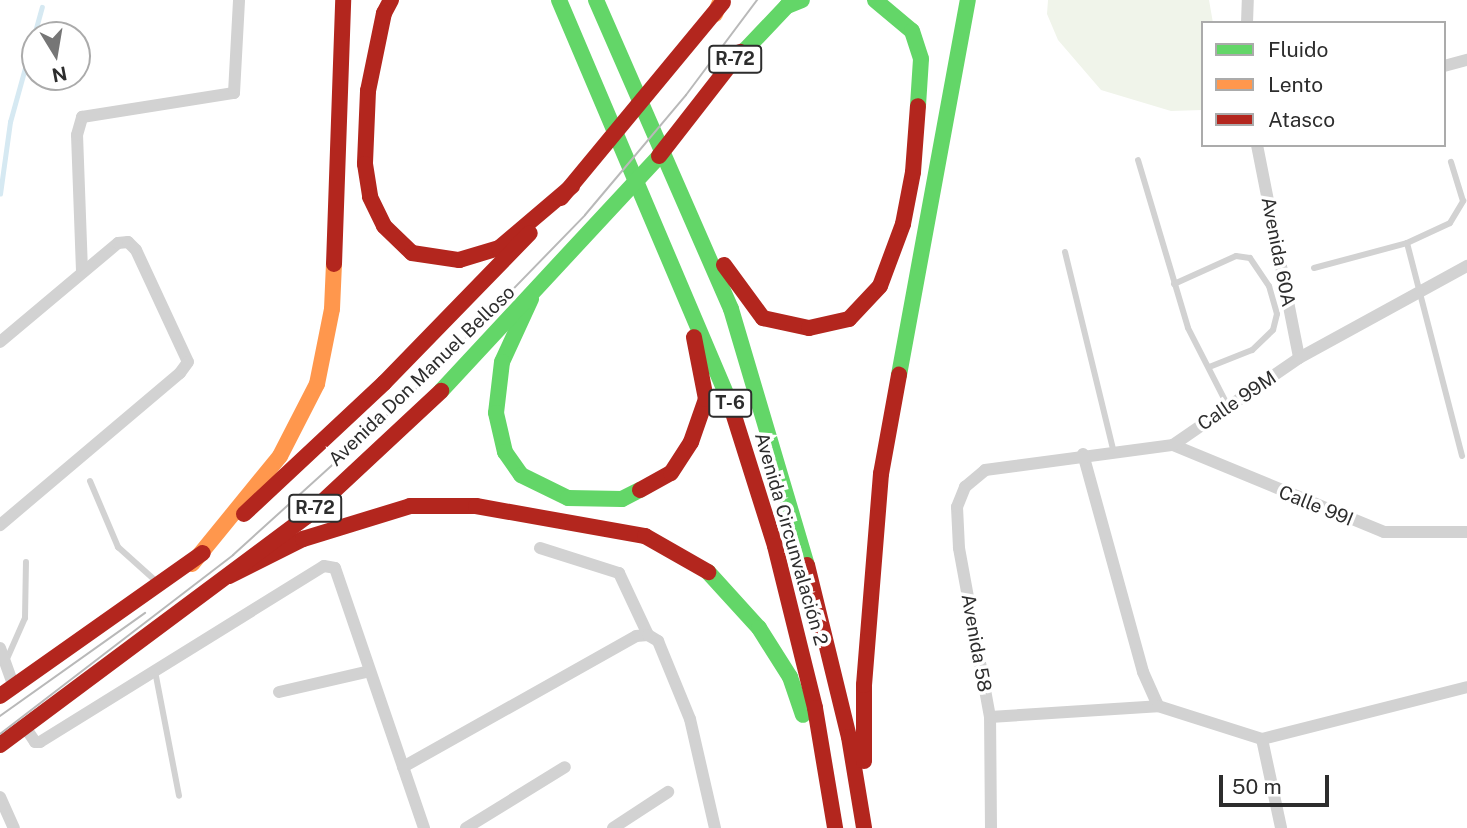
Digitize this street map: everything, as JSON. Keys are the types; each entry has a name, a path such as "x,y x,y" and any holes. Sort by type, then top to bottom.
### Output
{"main road":[{"path":"192,564 280,456 317,384 332,309 343,0"},
{"path":"391,0 384,13 368,91 365,164 370,197 384,226 412,253 458,260 499,248 572,186"},
{"name":"Avenida Circunvalación 2","path":"559,0 720,371 775,547 815,708 835,828"},
{"name":"Avenida Circunvalación 2","path":"596,0 732,309 789,494 849,737 864,828"},
{"name":"Avenida Don Manuel Belloso","path":"0,745 306,517 420,413 531,299 692,119 778,0"},
{"path":"730,66 787,6 802,0"},
{"path":"671,172 732,280 763,318 809,328 849,319 880,286 903,224 922,103 921,59 912,31 875,0"},
{"path":"864,828 864,685 881,474 968,0"},
{"name":"Avenida Don Manuel Belloso","path":"7,692 192,564 478,290 572,186 720,5"},
{"path":"531,299 502,362 496,413 505,452 521,475 568,498 622,499 671,473 691,442 706,399 683,281"},
{"path":"229,576 303,539 410,506 476,506 645,537 710,573 759,628 790,677 828,789"}],"street":[{"path":"82,271 77,135 82,117 234,93 239,0"},
{"path":"1247,21 1248,0"},
{"path":"1446,65 1467,60"},
{"name":"Avenida 60A","path":"1257,147 1299,358"},
{"path":"0,342 82,271 118,243 128,242 136,250 188,362 180,373 0,524"},
{"name":"Calle 99M","path":"1173,445 1299,358 1467,266"},
{"path":"1158,706 1143,672 1083,454 1173,445"},
{"name":"Calle 99I","path":"1173,445 1384,532 1467,532"},
{"name":"Avenida 58","path":"991,828 990,717 959,548 957,506 965,487 985,470 1083,454"},
{"path":"540,548 620,573 648,635 658,641 691,719 715,828"},
{"path":"25,727 35,742 40,742 324,566 335,568 424,828"},
{"path":"403,767 636,636 648,635"},
{"path":"0,648 5,663 7,692"},
{"path":"279,692 370,671"},
{"path":"990,717 1158,706 1262,739 1467,687"},
{"path":"1262,739 1281,828"},
{"path":"466,828 565,767"},
{"path":"614,828 668,792"},
{"path":"0,797 14,828"}],"lane":[{"path":"1138,160 1188,328 1228,406"},
{"path":"1314,268 1407,243 1450,223 1460,213 1463,201 1451,162"},
{"path":"1407,243 1422,292 1462,456"},
{"path":"1065,252 1113,449"},
{"path":"1174,284 1236,256 1250,258 1269,286 1277,314 1273,330 1252,351 1209,367"},
{"path":"90,481 118,547 161,586"},
{"path":"5,663 25,618 26,562"},
{"path":"155,671 179,796"}],"shaded area":[{"path":"1048,0 1209,0 1213,21 1201,21 1201,110 1171,111 1101,90 1058,40 1047,14"}],"waterway":[{"path":"0,194 10,122 42,7"}],"tram line":[{"path":"0,734 233,555 415,390 585,215 686,95 757,0"},
{"path":"0,716 145,613"}],"traffic: fast":[{"path":"559,0 729,400"},
{"path":"596,0 731,309 807,565"},
{"path":"730,66 787,6 802,0"},
{"path":"875,0 912,31 921,59 918,106"},
{"path":"899,375 968,0"},
{"path":"441,391 659,156"},
{"path":"531,299 502,362 496,413 505,452 521,475 568,498 622,499 640,490"},
{"path":"708,572 759,628 790,677 803,715"}],"traffic: slow":[{"path":"715,14 721,0"},
{"path":"192,564 280,456 317,384 332,309 334,264"}],"traffic: jam":[{"path":"334,264 343,0"},
{"path":"391,0 384,13 368,91 365,164 370,197 384,226 412,253 459,260 499,248 572,186"},
{"path":"561,198 723,2"},
{"path":"659,156 740,52"},
{"path":"724,265 763,318 809,328 849,319 880,286 903,224 913,172 918,106"},
{"path":"244,514 384,383 530,233"},
{"path":"640,490 671,473 691,442 706,399 694,337"},
{"path":"864,761 864,685 881,474 899,375"},
{"path":"0,745 306,517 441,391"},
{"path":"729,400 775,546 815,708 835,828"},
{"path":"229,576 303,539 410,506 476,506 645,536 708,572"},
{"path":"0,696 203,553"},
{"path":"807,565 849,737 864,828"}]}
